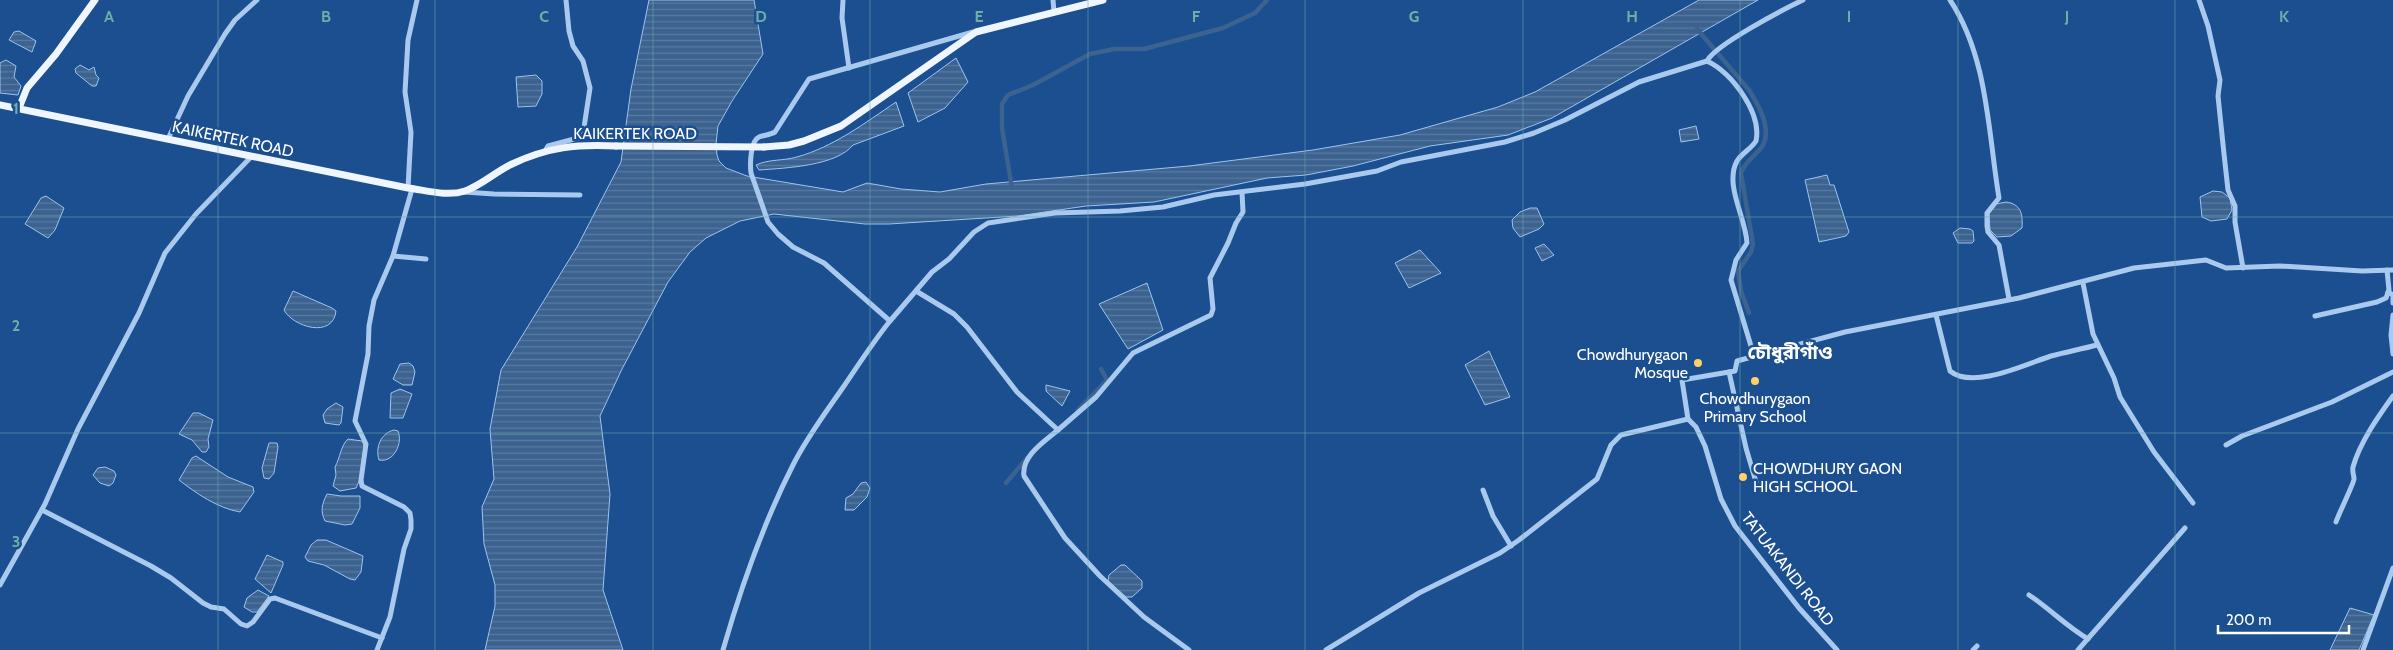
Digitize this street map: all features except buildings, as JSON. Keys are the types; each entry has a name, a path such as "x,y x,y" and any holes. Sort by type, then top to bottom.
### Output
{"main road":[{"path":"19,108 27,88 56,54 95,0"},
{"name":"KAIKERTEK ROAD","path":"0,105 410,188 451,193 464,192 511,164 564,146 764,147 789,145 804,141 841,126 976,32 1103,0"}],"street":[{"path":"168,139 188,96 225,34 235,20 257,0"},
{"path":"377,650 390,617 404,549 411,529 411,520 410,513 404,507 362,486 361,480 366,444 355,421 368,354 369,326 374,300 393,256 410,188 411,141 405,92 408,40 417,0"},
{"path":"545,151 548,146 578,138 583,134 590,88 583,61 573,46 569,31 566,0"},
{"path":"843,0 842,18 849,68"},
{"path":"1053,0 1054,12"},
{"path":"723,650 738,596 768,520 793,466 818,422 868,349 890,321 932,272 949,259 974,232 988,223 1055,214 1120,211 1163,206 1214,195 1305,184 1378,171 1401,162 1513,140 1565,120 1639,82 1708,59 1723,45 1803,0"},
{"path":"1950,0 1967,30 1978,68 1998,198 1987,213 1987,226 1988,232 1999,246 2009,299"},
{"path":"2199,0 2208,26 2220,80 2218,96 2228,190 2235,206 2235,222 2243,268"},
{"path":"890,321 824,263 794,247 768,222 751,173 750,164 756,140 775,132 796,102 807,82 849,68 976,32"},
{"path":"1708,59 1741,90 1756,127 1756,141 1736,162 1734,171 1734,185 1742,212 1747,243 1736,260 1731,280 1754,356"},
{"path":"0,585 42,510 97,390 139,313 165,253 196,214 251,157"},
{"path":"464,192 580,195"},
{"path":"1189,650 1144,617 1100,576 1065,538 1024,476 1024,466 1056,427 1096,397 1133,354 1211,316 1210,278 1243,212 1242,192"},
{"path":"393,256 426,259"},
{"path":"1326,650 1419,593 1511,546 1597,479 1611,445 1621,435 1688,419 1682,380 1737,370 1737,361 1845,332 1936,315 2083,283 2134,268 2197,260 2210,261 2226,268 2280,266 2334,270 2390,270 2386,298 2315,316"},
{"path":"2083,283 2093,334 2114,378 2120,397 2140,431 2193,502"},
{"path":"916,291 954,314 967,327 1017,392 1056,427"},
{"path":"2388,292 2392,293 2393,304 2391,335 2393,354"},
{"path":"1936,315 1950,371 1962,376 1995,375 2051,356 2097,345"},
{"path":"1729,372 1746,448 1756,482"},
{"path":"2226,445 2242,436 2332,402 2393,372"},
{"path":"2336,522 2342,502 2354,480 2352,470 2356,459 2380,414 2393,396"},
{"name":"TATUAKANDI ROAD","path":"1688,419 1696,427 1721,500 1735,526 1799,608 1837,650"},
{"path":"1482,490 1493,516 1511,546"},
{"path":"42,510 172,578 203,604 224,609 241,624 247,626 254,622 270,599 275,598 382,638"},
{"path":"2078,650 2184,528"},
{"path":"2363,650 2393,568"},
{"path":"2028,595 2054,612 2071,629 2088,639"}],"water":[{"path":"649,0 754,0 763,54 718,126 717,155 719,161 726,168 747,176 843,192 867,183 901,189 940,192 986,184 1189,166 1313,150 1400,135 1498,107 1535,92 1699,0 1758,0 1552,118 1508,135 1430,146 1353,166 1306,175 1267,178 1154,202 1086,206 1018,216 889,224 865,224 774,214 740,221 706,238 690,252 668,282 622,369 600,416 610,494 603,590 623,650 485,650 495,606 495,585 484,544 482,507 494,479 490,429 501,370 577,247 621,162 631,89"},
{"path":"19,31 36,41 32,52 9,40 14,32"},
{"path":"956,58 968,82 945,108 918,122 908,93"},
{"path":"6,60 16,66 14,77 21,86 18,95 0,93 0,63"},
{"path":"80,65 89,70 94,67 99,78 96,86 92,86 76,73 75,69"},
{"path":"536,75 542,81 542,94 536,106 518,107 516,77"},
{"path":"896,102 904,126 853,145 845,152 823,162 759,170 756,165 810,153 848,134"},
{"path":"1696,126 1699,139 1681,142 1679,130"},
{"path":"1827,175 1830,185 1834,185 1849,232 1846,236 1819,242 1805,180"},
{"path":"2213,191 2222,192 2230,198 2232,210 2227,219 2211,221 2202,217 2200,197"},
{"path":"46,196 64,208 55,230 48,238 25,224 41,198"},
{"path":"2006,202 2015,205 2020,210 2022,228 2011,236 1997,237 1990,230 1989,214 1996,204"},
{"path":"1530,208 1537,208 1544,224 1539,229 1520,237 1513,228 1512,220 1520,212"},
{"path":"1960,228 1973,231 1974,241 1972,243 1958,243 1953,233"},
{"path":"1544,244 1554,255 1542,261 1535,248"},
{"path":"1420,250 1441,273 1409,288 1395,263"},
{"path":"1147,283 1163,330 1128,349 1099,304"},
{"path":"293,291 332,308 336,311 333,320 328,325 312,327 304,325 289,316 284,310"},
{"path":"1489,351 1510,397 1485,405 1465,365"},
{"path":"409,363 413,366 415,372 412,385 403,385 393,379 400,364"},
{"path":"1046,385 1070,391 1062,406 1046,391"},
{"path":"400,389 412,394 403,418 390,418 391,393"},
{"path":"336,403 343,407 341,423 339,425 325,423 323,415 327,409"},
{"path":"193,413 199,413 213,420 208,439 209,447 206,452 202,452 192,440 179,434"},
{"path":"394,430 398,431 399,436 396,451 389,458 379,460 378,450 382,437"},
{"path":"348,439 362,441 365,458 356,488 340,491 333,486 336,475 335,467"},
{"path":"269,443 277,443 278,447 274,473 269,479 264,478 262,468"},
{"path":"196,456 228,477 253,487 254,492 240,512 215,504 179,480 192,458"},
{"path":"105,467 114,471 116,475 113,483 109,486 100,483 93,475 98,468"},
{"path":"866,482 870,488 867,497 854,510 845,510 846,498 853,494 861,483"},
{"path":"327,494 360,496 360,508 352,524 345,525 325,521 322,508"},
{"path":"317,540 326,540 363,556 361,572 355,580 324,565 308,561 305,557 311,545"},
{"path":"267,555 283,562 271,593 255,579"},
{"path":"1121,565 1125,565 1142,581 1142,588 1132,597 1126,597 1108,581 1109,575"},
{"path":"258,590 269,596 257,612 252,612 244,607 247,598"},
{"path":"2350,608 2374,615 2359,650 2330,650"}],"waterway":[{"path":"1012,188 1002,128 1002,104 1008,95 1033,85 1090,54 1114,49 1144,49 1223,28 1255,13 1267,0"},
{"path":"1697,29 1749,90 1760,109 1765,124 1766,131 1763,145 1745,165 1741,173 1753,244 1751,252 1738,271 1741,291 1749,313"},
{"path":"1078,410 1107,380 1101,369"},
{"path":"1006,483 1027,458"}],"place":[{"name":"Chowdhurygaon Mosque","path":"1698,363"},
{"name":"Chowdhurygaon Primary School","path":"1755,381"},
{"name":"CHOWDHURY GAON HIGH SCHOOL","path":"1743,477"}],"district":[{"name":"চৌধুরীগাঁও","path":"1790,352"}]}
